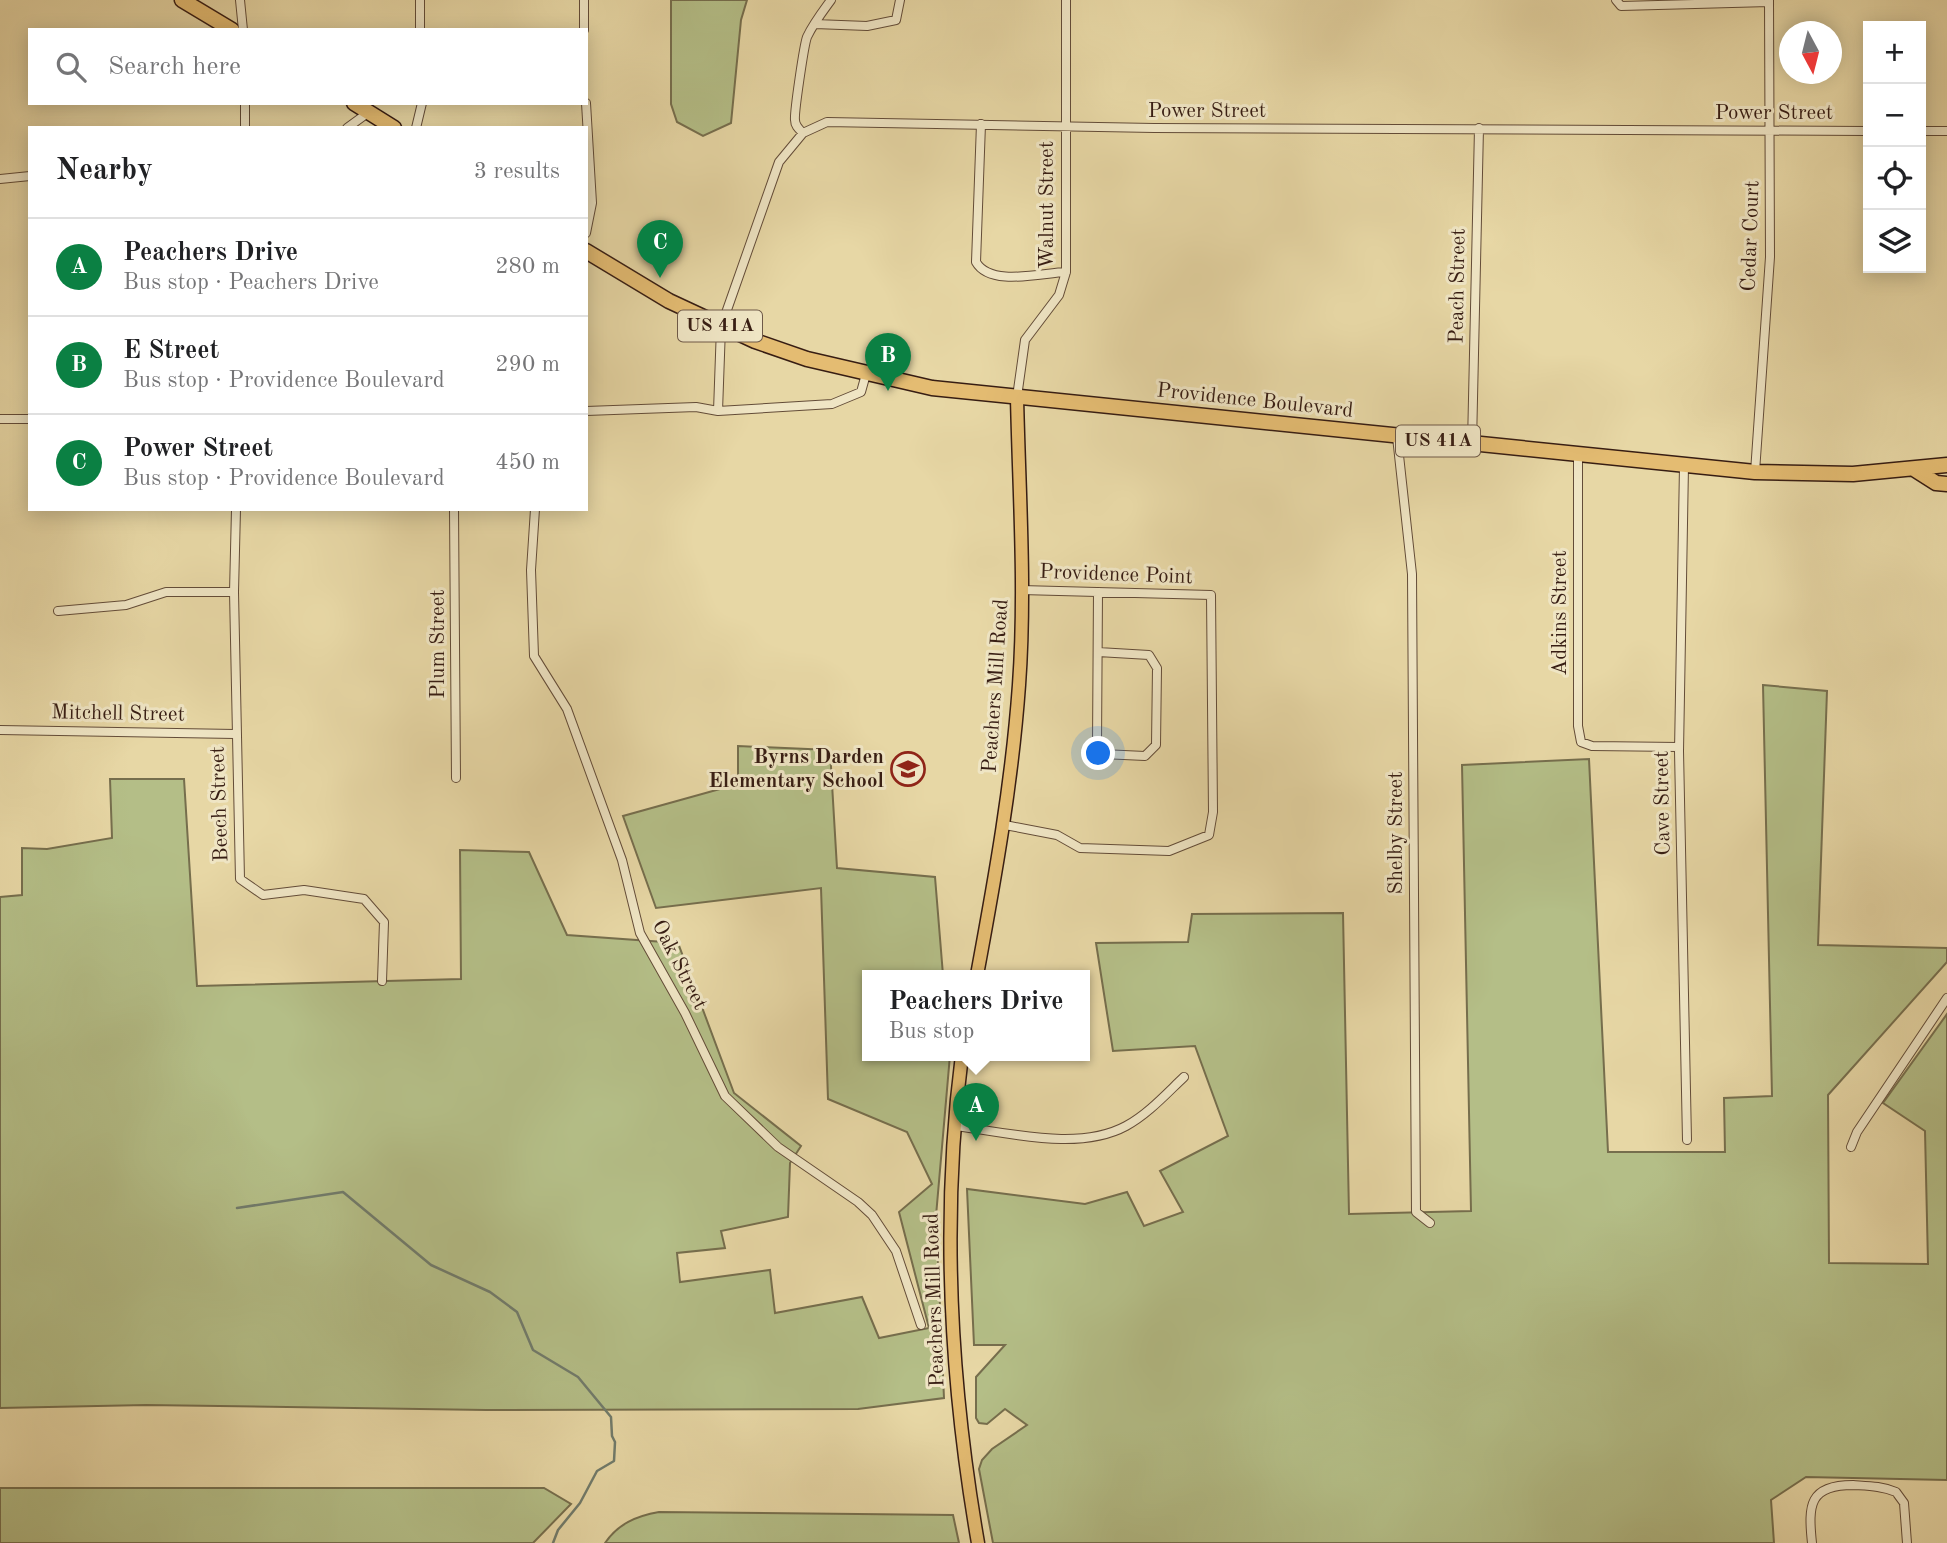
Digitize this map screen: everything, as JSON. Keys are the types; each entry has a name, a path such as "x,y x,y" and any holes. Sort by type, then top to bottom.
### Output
{"highway":[{"path":"183,0 229,28"},
{"path":"357,105 391,126"},
{"name":"Providence Boulevard","path":"588,252 669,301 722,327 807,359 944,390 1755,472 1845,474 1947,465"},
{"path":"1914,469 1936,483 1947,484"}],"main road":[{"name":"Peachers Mill Road","path":"978,970 1005,825 1019,684 1021,590 1017,397"},
{"name":"Peachers Mill Road","path":"961,1061 955,1126 951,1227 953,1352 978,1543"}],"street":[{"path":"240,0 243,28"},
{"path":"420,0 420,28"},
{"path":"584,0 584,28"},
{"path":"718,411 722,327 779,162 789,146 803,133 796,125 794,116 799,102 806,38 831,0"},
{"path":"815,24 883,25 896,20 900,0"},
{"name":"Walnut Street","path":"1017,397 1025,340 1059,295 1066,272 1066,0"},
{"path":"1616,0 1621,6 1769,1"},
{"name":"Cedar Court","path":"1755,472 1770,257 1769,1"},
{"path":"245,105 245,126"},
{"path":"416,126 422,105"},
{"path":"586,105 587,126"},
{"path":"350,126 369,113"},
{"name":"Power Street","path":"803,133 827,122 1065,127 1863,131"},
{"path":"981,124 976,262 981,271 993,276 1066,272"},
{"name":"Peach Street","path":"1472,444 1479,128"},
{"path":"1926,131 1947,131"},
{"path":"588,136 592,203 588,223"},
{"path":"0,179 28,176"},
{"path":"588,411 696,407 718,411 832,404 861,392 866,374"},
{"path":"0,419 28,419"},
{"name":"Shelby Street","path":"1396,437 1412,574 1416,1212 1430,1223"},
{"name":"Adkins Street","path":"1578,454 1578,734 1585,745 1679,747"},
{"name":"Cave Street","path":"1685,466 1679,747 1687,1140"},
{"name":"Beech Street","path":"236,511 235,734 240,879 263,895 304,890 364,900 384,922 382,981"},
{"name":"Plum Street","path":"454,511 456,778"},
{"name":"Oak Street","path":"535,511 531,570 534,656 566,709 622,860 640,933 685,1013 725,1096 778,1147 858,1202 872,1215 896,1251 921,1325"},
{"name":"Providence Point","path":"1005,825 1057,835 1080,848 1169,850 1209,835 1214,770 1211,595 1021,590"},
{"path":"58,611 126,606 166,592 234,592"},
{"path":"1098,592 1097,744 1102,754 1145,756 1156,745 1157,668 1154,660 1150,655 1098,652"},
{"name":"Mitchell Street","path":"0,730 235,734"},
{"path":"1851,1147 1857,1132 1947,998"},
{"path":"955,1126 1078,1140 1101,1136 1127,1125 1184,1077"},
{"path":"1812,1543 1810,1512 1818,1495 1831,1486 1850,1485 1886,1488 1896,1492 1904,1503 1907,1543"}],"green space":[{"path":"671,0 747,0 741,20 731,123 703,136 677,122 671,104"},
{"path":"1763,685 1827,691 1818,945 1947,948 1947,962 1828,1095 1829,1263 1928,1264 1925,1131 1883,1103 1947,1014 1947,1480 1806,1477 1771,1500 1774,1543 993,1543 979,1469 982,1460 992,1449 1027,1425 1005,1409 987,1424 979,1423 976,1418 976,1377 1005,1345 974,1345 967,1189 1085,1204 1127,1192 1144,1226 1183,1212 1160,1171 1228,1136 1195,1046 1113,1051 1096,943 1188,942 1192,914 1343,913 1349,1214 1471,1211 1462,765 1589,759 1608,1152 1725,1152 1724,1098 1772,1096"},
{"path":"738,746 830,750 837,868 935,877 943,970 862,970 862,1061 949,1061 936,1216 944,1398 858,1409 486,1410 146,1405 0,1408 0,897 22,895 22,848 47,849 112,838 110,779 184,779 197,986 461,979 460,850 529,852 567,935 678,943 734,1093 801,1146 790,1163 788,1217 721,1231 725,1248 677,1253 680,1282 770,1270 775,1313 862,1297 879,1338 929,1328 899,1212 932,1184 907,1132 828,1099 821,888 656,908 623,816 738,784"},
{"path":"0,1488 544,1488 571,1504 533,1543 0,1543"},
{"path":"659,1512 953,1515 959,1543 605,1543 628,1522"}],"waterway":[{"path":"237,1208 343,1192 431,1265 490,1292 517,1312 533,1350 578,1377 611,1417 615,1442 614,1461 597,1471 580,1503 558,1530 553,1543"}],"place":[{"name":"Power Street","path":"660,278"},
{"name":"E Street","path":"888,391"},
{"name":"Byrns Darden Elementary School","path":"908,769"},
{"name":"Peachers Drive","path":"976,1141"}]}
